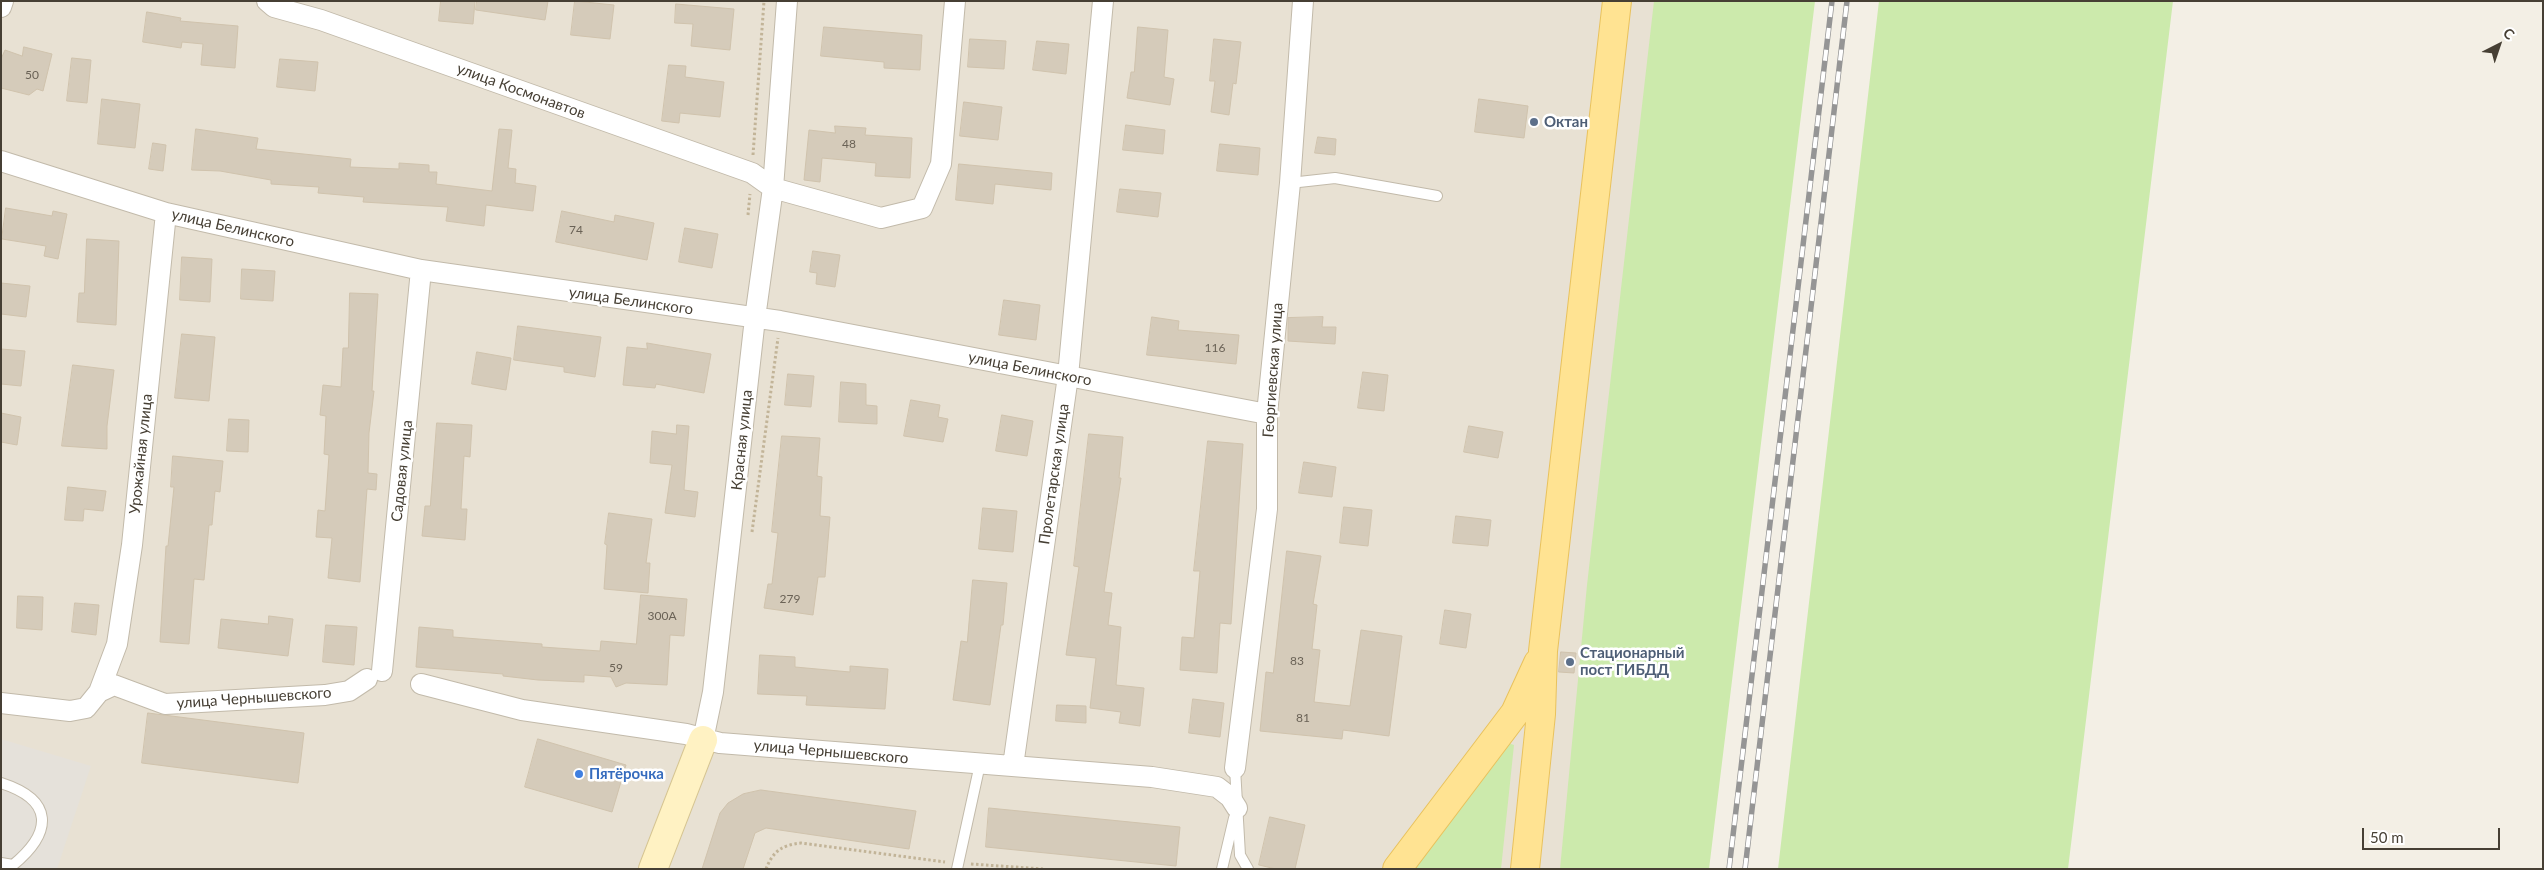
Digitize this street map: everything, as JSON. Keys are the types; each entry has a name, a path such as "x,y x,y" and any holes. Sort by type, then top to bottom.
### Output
{"main road":[{"path":"1525,869 1541,714 1543,651 1617,1"},
{"path":"1398,869 1515,712 1543,651"}],"street":[{"path":"1,7 3,1"},
{"name":"улица Космонавтов","path":"267,1 274,7 321,20 752,174 773,188 881,218 922,208 941,164 956,1"},
{"name":"Красная улица","path":"653,869 703,740 714,692 755,318 773,188 787,1"},
{"name":"Пролетарская улица","path":"1013,766 1068,376 1103,1"},
{"name":"Георгиевская улица","path":"1235,768 1267,509 1267,414 1290,183 1303,1"},
{"name":"улица Белинского","path":"1,160 166,213 421,270 755,318 1267,414"},
{"name":"Урожайная улица","path":"99,692 117,644 132,545 166,213"},
{"name":"Садовая улица","path":"374,675 421,270"},
{"name":"улица Чернышевского","path":"99,692 114,685 165,704 333,694 349,691 374,675"},
{"name":"улица Чернышевского","path":"421,684 522,710 686,734 720,743 1152,777 1217,787 1230,797 1237,808"},
{"path":"1,703 70,711 86,708 99,692"}],"lane":[{"path":"1290,183 1335,178 1437,196"},
{"path":"957,866 980,764"},
{"path":"1235,768 1240,855 1248,869"},
{"path":"1,784 19,789 36,802 43,814 40,829 28,853 13,865 1,863"},
{"path":"1222,869 1237,808"}],"path":[{"path":"748,221 764,1"},
{"path":"766,869 772,854 786,845 801,843 957,866 1043,869"}],"shaded area":[{"path":"1,1 1736,1 1641,869 1,869"},
{"path":"1,739 91,766 57,869 1,869"}],"green space":[{"path":"1654,1 1815,1 1709,869 1560,869 1587,585"},
{"path":"1879,1 2173,1 2068,869 1778,869"},
{"path":"1502,741 1514,745 1501,869 1408,869"}],"building":[{"path":"441,1 475,1 473,24 439,21"},
{"path":"477,1 548,1 545,20 476,10"},
{"path":"575,1 614,5 610,39 571,35"},
{"path":"676,4 734,9 730,50 691,46 693,24 675,23"},
{"path":"147,12 181,18 180,21 238,26 235,68 201,65 203,44 182,42 181,48 143,42"},
{"path":"824,27 922,35 920,70 884,68 884,62 821,56"},
{"path":"1138,27 1168,30 1164,77 1174,79 1170,105 1127,98 1131,72 1134,72"},
{"path":"970,39 1006,41 1004,69 968,67"},
{"path":"1214,39 1241,42 1236,84 1233,83 1229,115 1211,112 1215,81 1210,81"},
{"path":"1037,41 1069,44 1066,74 1033,70"},
{"path":"24,47 52,54 43,91 37,89 29,95 1,88 1,59 5,50 22,56"},
{"path":"72,58 91,60 87,103 67,101"},
{"path":"280,59 318,62 315,91 277,87"},
{"path":"669,65 686,66 685,77 724,82 720,117 680,113 679,123 662,121"},
{"path":"102,99 140,104 135,148 98,144"},
{"path":"1479,99 1528,106 1524,138 1475,132"},
{"path":"964,102 1002,107 998,140 960,136"},
{"path":"1126,125 1165,130 1163,154 1123,150"},
{"path":"835,126 866,128 865,135 912,138 910,178 875,176 876,163 822,158 820,182 804,180 809,130 835,133"},
{"path":"196,129 258,138 256,149 351,159 350,167 399,169 399,163 429,165 429,172 437,172 436,184 492,191 499,129 512,130 508,168 516,169 515,183 536,186 533,211 486,205 484,226 446,221 448,207 363,202 364,197 318,193 319,187 271,184 271,180 220,171 192,170"},
{"path":"1318,137 1336,139 1335,155 1315,153"},
{"path":"153,143 166,145 163,171 149,169"},
{"path":"1220,144 1260,148 1258,175 1217,171"},
{"path":"959,164 1052,173 1051,190 995,184 993,204 956,200"},
{"path":"1120,189 1161,193 1158,217 1117,212"},
{"path":"6,208 52,216 53,211 67,214 58,259 44,256 46,246 2,239"},
{"path":"562,211 614,222 615,215 654,223 647,260 556,242"},
{"path":"685,228 718,234 712,268 679,262"},
{"path":"87,239 119,241 116,325 77,322 79,293 84,293"},
{"path":"813,251 840,255 835,287 816,284 817,273 810,272"},
{"path":"182,257 212,259 210,302 180,300"},
{"path":"242,269 275,271 273,301 241,299"},
{"path":"1,283 30,286 26,317 1,314"},
{"path":"350,293 378,294 368,473 377,474 376,490 367,489 360,582 328,578 332,538 316,537 318,510 325,511 329,455 324,454 326,416 320,415 323,385 341,387 343,348 348,348"},
{"path":"1004,300 1040,305 1036,340 999,335"},
{"path":"1152,317 1179,321 1178,330 1239,335 1236,364 1147,355"},
{"path":"1323,317 1322,327 1336,327 1335,344 1288,341 1288,318"},
{"path":"518,326 601,337 595,377 564,372 564,367 514,360"},
{"path":"182,334 215,337 209,401 175,398"},
{"path":"647,343 711,354 704,393 656,384 655,388 623,385 627,347 647,349"},
{"path":"1,349 25,351 21,386 1,384"},
{"path":"477,352 511,358 506,390 472,384"},
{"path":"73,365 114,370 107,426 107,449 62,446"},
{"path":"1363,372 1388,375 1384,411 1358,408"},
{"path":"788,374 814,376 811,407 785,405"},
{"path":"841,382 866,384 866,405 877,406 877,424 839,422"},
{"path":"911,400 940,405 938,417 948,419 943,442 904,436"},
{"path":"1,413 21,417 17,445 1,442"},
{"path":"1002,415 1033,421 1027,456 996,451"},
{"path":"229,419 249,420 248,452 227,451"},
{"path":"437,423 472,425 470,457 464,456 461,509 467,509 465,540 422,536 425,506 430,506"},
{"path":"677,425 689,426 684,490 698,492 695,517 665,513 672,465 650,463 652,431 676,434"},
{"path":"1469,426 1503,432 1498,458 1464,452"},
{"path":"1089,434 1123,437 1119,478 1121,478 1104,592 1112,593 1108,625 1121,627 1116,685 1144,688 1140,726 1119,723 1121,712 1090,708 1096,658 1066,655 1079,567 1074,566"},
{"path":"782,436 820,438 817,476 822,477 820,516 830,517 825,577 818,577 813,615 764,608 768,584 772,584 778,533 772,532"},
{"path":"1208,441 1243,444 1231,624 1220,623 1217,673 1180,670 1182,637 1194,638 1200,571 1194,571"},
{"path":"173,456 223,461 220,492 215,491 212,525 209,525 204,580 194,579 189,644 160,642 166,546 168,546 174,487 171,487"},
{"path":"1304,462 1336,467 1332,497 1299,493"},
{"path":"68,487 106,491 103,511 84,509 83,521 65,520"},
{"path":"1344,507 1372,510 1368,546 1340,543"},
{"path":"983,508 1017,511 1013,552 979,549"},
{"path":"609,513 652,519 646,563 650,563 648,593 604,589 607,545 605,544"},
{"path":"1456,516 1491,520 1488,546 1453,543"},
{"path":"1287,551 1321,556 1313,604 1317,605 1312,649 1320,650 1314,702 1350,706 1361,630 1402,636 1389,736 1343,730 1342,739 1260,731 1266,672 1273,673"},
{"path":"973,580 1007,583 1003,625 1001,625 990,705 953,700 961,641 967,642"},
{"path":"641,595 687,599 684,636 670,635 667,685 626,683 616,687 611,677 584,675 584,682 538,680 503,676 503,674 416,667 419,627 453,630 453,637 542,644 542,647 600,651 601,641 636,644"},
{"path":"18,596 43,597 42,630 17,628"},
{"path":"75,603 99,605 96,635 72,632"},
{"path":"1445,610 1471,614 1466,648 1440,644"},
{"path":"269,616 293,619 288,656 218,648 221,619 268,624"},
{"path":"326,625 357,627 354,665 323,662"},
{"path":"1561,652 1576,653 1574,673 1559,672"},
{"path":"760,655 795,657 795,667 850,672 850,666 888,669 885,709 806,705 807,696 758,694"},
{"path":"1193,699 1224,703 1220,737 1189,733"},
{"path":"1057,705 1086,706 1086,723 1056,721"},
{"path":"148,713 304,733 298,783 142,763"},
{"path":"538,739 626,765 612,812 525,787"},
{"path":"761,790 916,811 909,849 766,828 755,833 743,869 702,869 720,813 728,803 743,794"},
{"path":"989,808 1180,827 1176,866 986,847"},
{"path":"1270,817 1305,825 1295,869 1276,869 1259,865"}],"railway":[{"path":"1729,869 1832,1"},
{"path":"1745,869 1847,1"}],"place":[{"name":"Октан","path":"1534,122"},
{"name":"Стационарный пост ГИБДД","path":"1570,662"},
{"name":"Пятёрочка","path":"579,774"}]}
